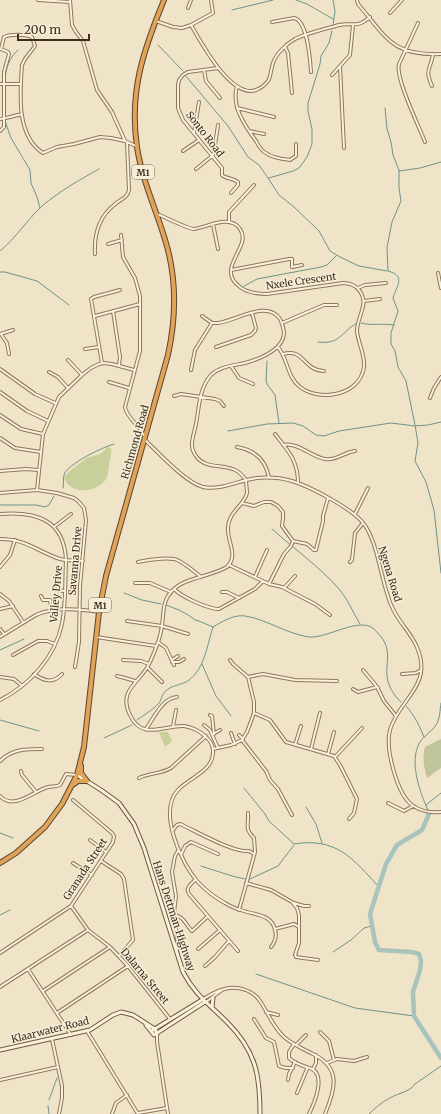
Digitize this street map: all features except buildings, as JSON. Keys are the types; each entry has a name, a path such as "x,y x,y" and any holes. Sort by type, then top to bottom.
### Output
{"highway":[{"name":"Richmond Road","path":"0,863 30,842 45,827 62,804 77,775 82,757 99,612 112,554 168,355 173,323 174,287 171,265 167,245 144,177 137,146 135,127 136,86 139,70 155,21 164,0"},
{"path":"82,757 81,770 87,781"},
{"path":"73,784 78,781 87,781"}],"street":[{"path":"38,0 70,1 72,25 83,41 97,90 112,112 126,142 129,186 128,193 112,207 99,224 95,254"},
{"path":"188,8 191,0"},
{"path":"155,21 177,28 191,25 213,12 211,0"},
{"path":"357,0 358,4 392,44 405,51 441,54"},
{"path":"390,13 402,0"},
{"path":"191,25 218,68 237,86 244,91 250,91 262,87 269,79 274,60 277,55 296,39 340,25 362,24 370,17"},
{"path":"272,22 294,18 297,19 306,36 311,72"},
{"path":"418,23 398,67 399,79 425,142"},
{"path":"332,75 350,55 353,25"},
{"path":"0,131 4,128 2,119 4,102 4,72 9,54 1,49 4,37 31,36 35,46 23,62 21,84 22,114 26,134 36,147 43,153 57,147 100,138 111,138 137,146"},
{"path":"285,47 288,53 292,93"},
{"path":"432,86 428,78 427,69 432,61 433,54"},
{"path":"340,67 344,148"},
{"name":"Sonto Road","path":"218,68 185,73 181,77 178,85 179,113 198,140 222,168 221,173 223,176 239,182 238,186 231,193"},
{"path":"204,70 206,81 220,98"},
{"path":"0,84 21,84"},
{"path":"237,86 235,96 238,108 249,131 262,150 269,155 284,159 293,159 296,156 296,144"},
{"path":"194,133 199,102"},
{"path":"238,108 274,116"},
{"path":"2,119 22,114"},
{"path":"196,169 212,156 215,148 218,125"},
{"path":"249,131 264,134"},
{"path":"183,152 198,140"},
{"path":"229,222 229,212 254,185"},
{"path":"156,214 192,229 213,224 229,222 235,223 241,229 244,237 231,270 289,258 292,259 292,266 302,265"},
{"path":"213,224 218,249"},
{"name":"Ngena Road","path":"121,235 123,257 135,278 140,296 141,343 129,388 125,410 144,434 144,439 185,477 196,484 213,488 246,480 269,478 282,479 298,483 343,506 354,514 363,523 370,536 392,607 416,646 420,656 421,670 418,684 414,692 396,716 390,730 389,748 403,795 413,806"},
{"path":"108,244 122,240"},
{"name":"Nxele Crescent","path":"231,270 234,281 238,286 258,294 343,283 351,284 358,288"},
{"path":"438,272 441,288"},
{"path":"278,348 282,354 292,380 305,390 314,393 337,394 350,389 357,383 363,372 364,366 364,358 358,339 357,328 364,308 364,301 358,288 365,285 386,282"},
{"path":"102,363 91,299 120,290"},
{"path":"364,301 380,299"},
{"path":"95,316 140,304"},
{"path":"282,323 324,305 337,305"},
{"path":"202,316 212,322 222,323 252,313 268,310 276,314 282,323 283,336 278,348 252,360 220,369 211,375 201,397 192,439 193,452 197,458 204,463 236,470 246,480 247,492 242,503 233,513 228,526 228,536 233,554 229,564 224,569 185,582 171,592 165,604 158,642 148,668 135,682 127,696 127,707 132,720 139,726 146,729 156,730 173,727 188,727 206,736 211,742 213,757 208,767 179,789 171,801 170,812 178,851 196,880 211,895 239,910 264,916 270,920 275,929 276,937 272,947"},
{"path":"113,311 120,357 119,365"},
{"path":"216,347 253,334 256,328 252,313"},
{"path":"191,370 195,350 212,322"},
{"path":"9,354 6,343 1,334 13,330"},
{"path":"85,349 99,347"},
{"path":"282,354 290,352 296,353 313,368 324,371"},
{"path":"68,360 82,375"},
{"path":"37,490 43,434 59,397 82,375 91,368 102,363 119,365 134,370"},
{"path":"232,366 239,378 253,384"},
{"path":"0,369 35,394 56,404"},
{"path":"49,372 58,376 68,388"},
{"path":"430,398 441,377"},
{"path":"109,382 129,388"},
{"path":"0,392 26,411 48,421"},
{"path":"174,396 181,394 216,399 224,406"},
{"path":"0,415 20,429 43,434"},
{"path":"275,434 284,445 296,466 298,483"},
{"path":"0,438 15,448 41,452"},
{"path":"284,445 293,446 325,460 336,459 348,451 355,451"},
{"path":"237,447 250,451 259,456 266,468 269,478"},
{"path":"0,472 23,469 38,470"},
{"path":"354,514 368,488"},
{"name":"Savanna Drive","path":"0,493 37,490 46,491 69,496 82,504 86,515 80,586 79,642 75,667"},
{"path":"242,503 254,506 267,501 276,504 283,512 282,527 293,541 307,544 315,550 328,498"},
{"path":"0,514 31,514 46,521 54,527 71,514"},
{"path":"350,562 352,559 355,533 363,523"},
{"name":"Valley Drive","path":"0,700 22,686 50,655 62,624 64,610 66,552 62,540 54,527"},
{"path":"0,539 15,540 61,559 83,560"},
{"path":"0,567 10,555 15,540"},
{"path":"269,584 284,554 291,546 293,541"},
{"path":"255,577 267,550"},
{"path":"138,562 157,559 175,559 192,569 201,577"},
{"path":"229,564 269,584 284,588 315,604 330,615"},
{"path":"284,588 295,576"},
{"path":"174,589 179,594 216,609 222,608 258,587 263,581"},
{"path":"58,582 57,590 64,591"},
{"path":"135,583 150,583 171,592"},
{"path":"222,592 227,592 239,598"},
{"path":"0,594 9,601 23,622"},
{"path":"41,596 43,600 50,600 50,606 55,606 56,598"},
{"path":"0,610 13,606"},
{"path":"0,637 39,613 64,610 99,612"},
{"path":"127,621 162,626 188,634"},
{"path":"0,629 4,634"},
{"path":"96,637 156,646"},
{"path":"13,655 38,641 47,641 55,644"},
{"path":"158,642 164,646 173,662"},
{"path":"173,662 178,656"},
{"path":"173,662 179,662 184,659"},
{"path":"123,660 149,664"},
{"path":"213,749 234,744 242,740 247,732 254,713 254,702 248,677 230,660"},
{"path":"148,668 162,682"},
{"path":"363,670 396,716"},
{"path":"402,674 416,673 421,670"},
{"path":"34,674 43,680 48,681 58,678 62,674"},
{"path":"248,677 263,674 295,680 337,681"},
{"path":"117,676 135,682"},
{"path":"0,677 16,680 22,686"},
{"path":"353,689 358,692 374,687 378,689"},
{"path":"146,729 164,703 170,698 177,697"},
{"path":"173,727 176,710"},
{"path":"254,713 269,718 284,741 335,757 357,799 354,813 349,820"},
{"path":"311,750 320,713"},
{"path":"210,715 212,718 214,735 218,748"},
{"path":"204,725 209,728 214,735"},
{"path":"295,745 301,726"},
{"path":"335,757 362,728"},
{"path":"214,735 220,730"},
{"path":"328,754 334,732"},
{"path":"231,733 234,744"},
{"path":"239,735 278,789 292,815"},
{"path":"139,778 164,772 171,768 206,736"},
{"path":"0,761 5,756 15,751 42,749"},
{"path":"21,771 22,775 36,792"},
{"path":"0,796 7,801 12,802 46,787 60,785 66,774 77,775"},
{"name":"Hans Dettman Highway","path":"77,775 119,803 134,824 144,848 176,954 187,979 197,994 235,1031 251,1053 258,1074 260,1114"},
{"name":"Granada Street","path":"0,953 71,906 113,842 114,836 112,833 72,800"},
{"path":"388,803 404,811 413,806 425,811 441,812"},
{"path":"239,910 254,854 254,838 248,832 247,827 249,822 248,813"},
{"path":"173,830 180,824 242,852 249,851 254,854"},
{"path":"90,840 106,852"},
{"path":"181,856 185,846 191,842 218,854"},
{"path":"176,954 178,945 174,915 176,896 172,872 175,856 178,851"},
{"path":"101,861 121,874 124,879 134,940 119,956"},
{"path":"73,863 92,875"},
{"path":"196,880 188,887 187,892 207,917 238,951"},
{"path":"246,883 271,890 292,902 309,906"},
{"path":"292,902 298,912 299,927 298,947 295,955 296,957 318,960"},
{"name":"Dalarna Street","path":"71,906 88,930 110,947 128,966 173,1023"},
{"path":"174,915 180,916 192,931 207,917"},
{"path":"275,929 294,924 299,927"},
{"path":"0,987 88,930"},
{"path":"198,949 220,930"},
{"path":"205,966 229,941"},
{"path":"43,991 110,947"},
{"path":"57,1013 128,966"},
{"path":"28,969 71,1035"},
{"path":"168,1114 156,1034 223,989 235,988 251,992 260,1001 283,1037 295,1045 316,1055 326,1063 332,1072 334,1083 332,1096 325,1114"},
{"path":"153,1030 194,1004 213,997 223,989"},
{"path":"194,1004 197,1001 197,994"},
{"path":"212,1008 213,997"},
{"name":"Klaarwater Road","path":"0,1050 87,1031 121,1012 129,1013 144,1022 156,1034"},
{"path":"266,1012 278,1015"},
{"path":"254,1019 266,1038 274,1042 280,1066 292,1068"},
{"path":"87,1031 138,1114 167,1108"},
{"path":"320,1032 329,1042 334,1060"},
{"path":"306,1035 295,1045 288,1055 290,1059 313,1070 317,1075 317,1094 310,1114"},
{"path":"52,1039 63,1093 59,1114"},
{"path":"313,1070 316,1063 316,1055"},
{"path":"326,1063 334,1060 354,1061 367,1057"},
{"path":"288,1080 289,1074 295,1062"},
{"path":"0,1080 58,1068"},
{"path":"297,1093 307,1068"},
{"path":"112,1114 116,1103 127,1095"}],"green space":[{"path":"107,447 111,448 111,454 108,475 102,484 90,490 77,490 67,483 64,477 71,470 87,458 102,453"},
{"path":"159,732 168,732 172,741 165,747"},
{"path":"441,739 441,768 427,778 424,762 425,747"}],"waterway":[{"path":"232,10 273,0"},
{"path":"296,0 307,4 333,19"},
{"path":"333,0 335,11 333,25"},
{"path":"269,178 299,168 307,157 312,144 312,129 308,111 308,103 321,56 329,43 332,31"},
{"path":"158,45 183,71"},
{"path":"5,115 4,89 6,72 12,56 18,50"},
{"path":"185,75 228,126 248,157 259,165 279,195 319,231 330,251 359,266 387,271"},
{"path":"385,108 387,129 393,155 399,170 401,201 392,222 387,247 388,271 394,273 399,278 393,298 398,311 391,333 391,344 395,351 398,367 406,381 418,443 415,461 426,482 434,510 441,573"},
{"path":"5,121 11,138 30,170 31,183 40,208"},
{"path":"399,171 420,168 441,162"},
{"path":"0,251 42,206 56,195 99,169"},
{"path":"244,286 257,279 321,267 327,265 336,256"},
{"path":"0,272 37,281 69,305"},
{"path":"318,342 331,342 336,340 357,323"},
{"path":"361,323 394,325"},
{"path":"267,361 266,380 267,384 275,395 279,423"},
{"path":"228,431 267,424 293,423 303,426 316,435 324,436 339,431 391,423 415,426 441,422"},
{"path":"63,488 64,475 72,466 94,452 114,444"},
{"path":"0,505 36,505 45,507 49,505 54,496"},
{"path":"272,529 315,565 339,589 360,624"},
{"path":"124,593 142,600 161,604"},
{"path":"166,605 179,610 195,620 213,627"},
{"path":"137,720 157,706 165,691 169,688 187,682 194,675 199,669 205,656 213,627 237,616 245,616 261,620 293,633 309,637 316,637 360,625 368,626 374,629 385,643 388,655 388,680 396,697 401,702"},
{"path":"0,650 24,639"},
{"path":"202,664 216,696 231,716"},
{"path":"428,810 417,778 415,761 419,743 437,723 441,703"},
{"path":"406,706 412,713 424,737"},
{"path":"0,720 39,731"},
{"path":"104,738 132,725"},
{"path":"244,788 269,821 294,844 322,844 343,852 361,867 379,887"},
{"path":"426,805 441,793"},
{"path":"306,807 316,824 322,843"},
{"path":"429,814 422,830 397,845 386,864 370,914 375,942 379,950 412,952 419,954 421,961 420,970 413,992 414,1016 441,1058"},
{"path":"0,833 13,838"},
{"path":"250,879 278,866 294,845"},
{"path":"201,866 245,879"},
{"path":"0,915 10,910"},
{"path":"333,952 351,940 364,928 372,926"},
{"path":"256,974 355,1008 414,1016"},
{"path":"369,1114 384,1101 410,1089 441,1066"},
{"path":"49,1100 57,1078"},
{"path":"48,1106 49,1114"}]}
